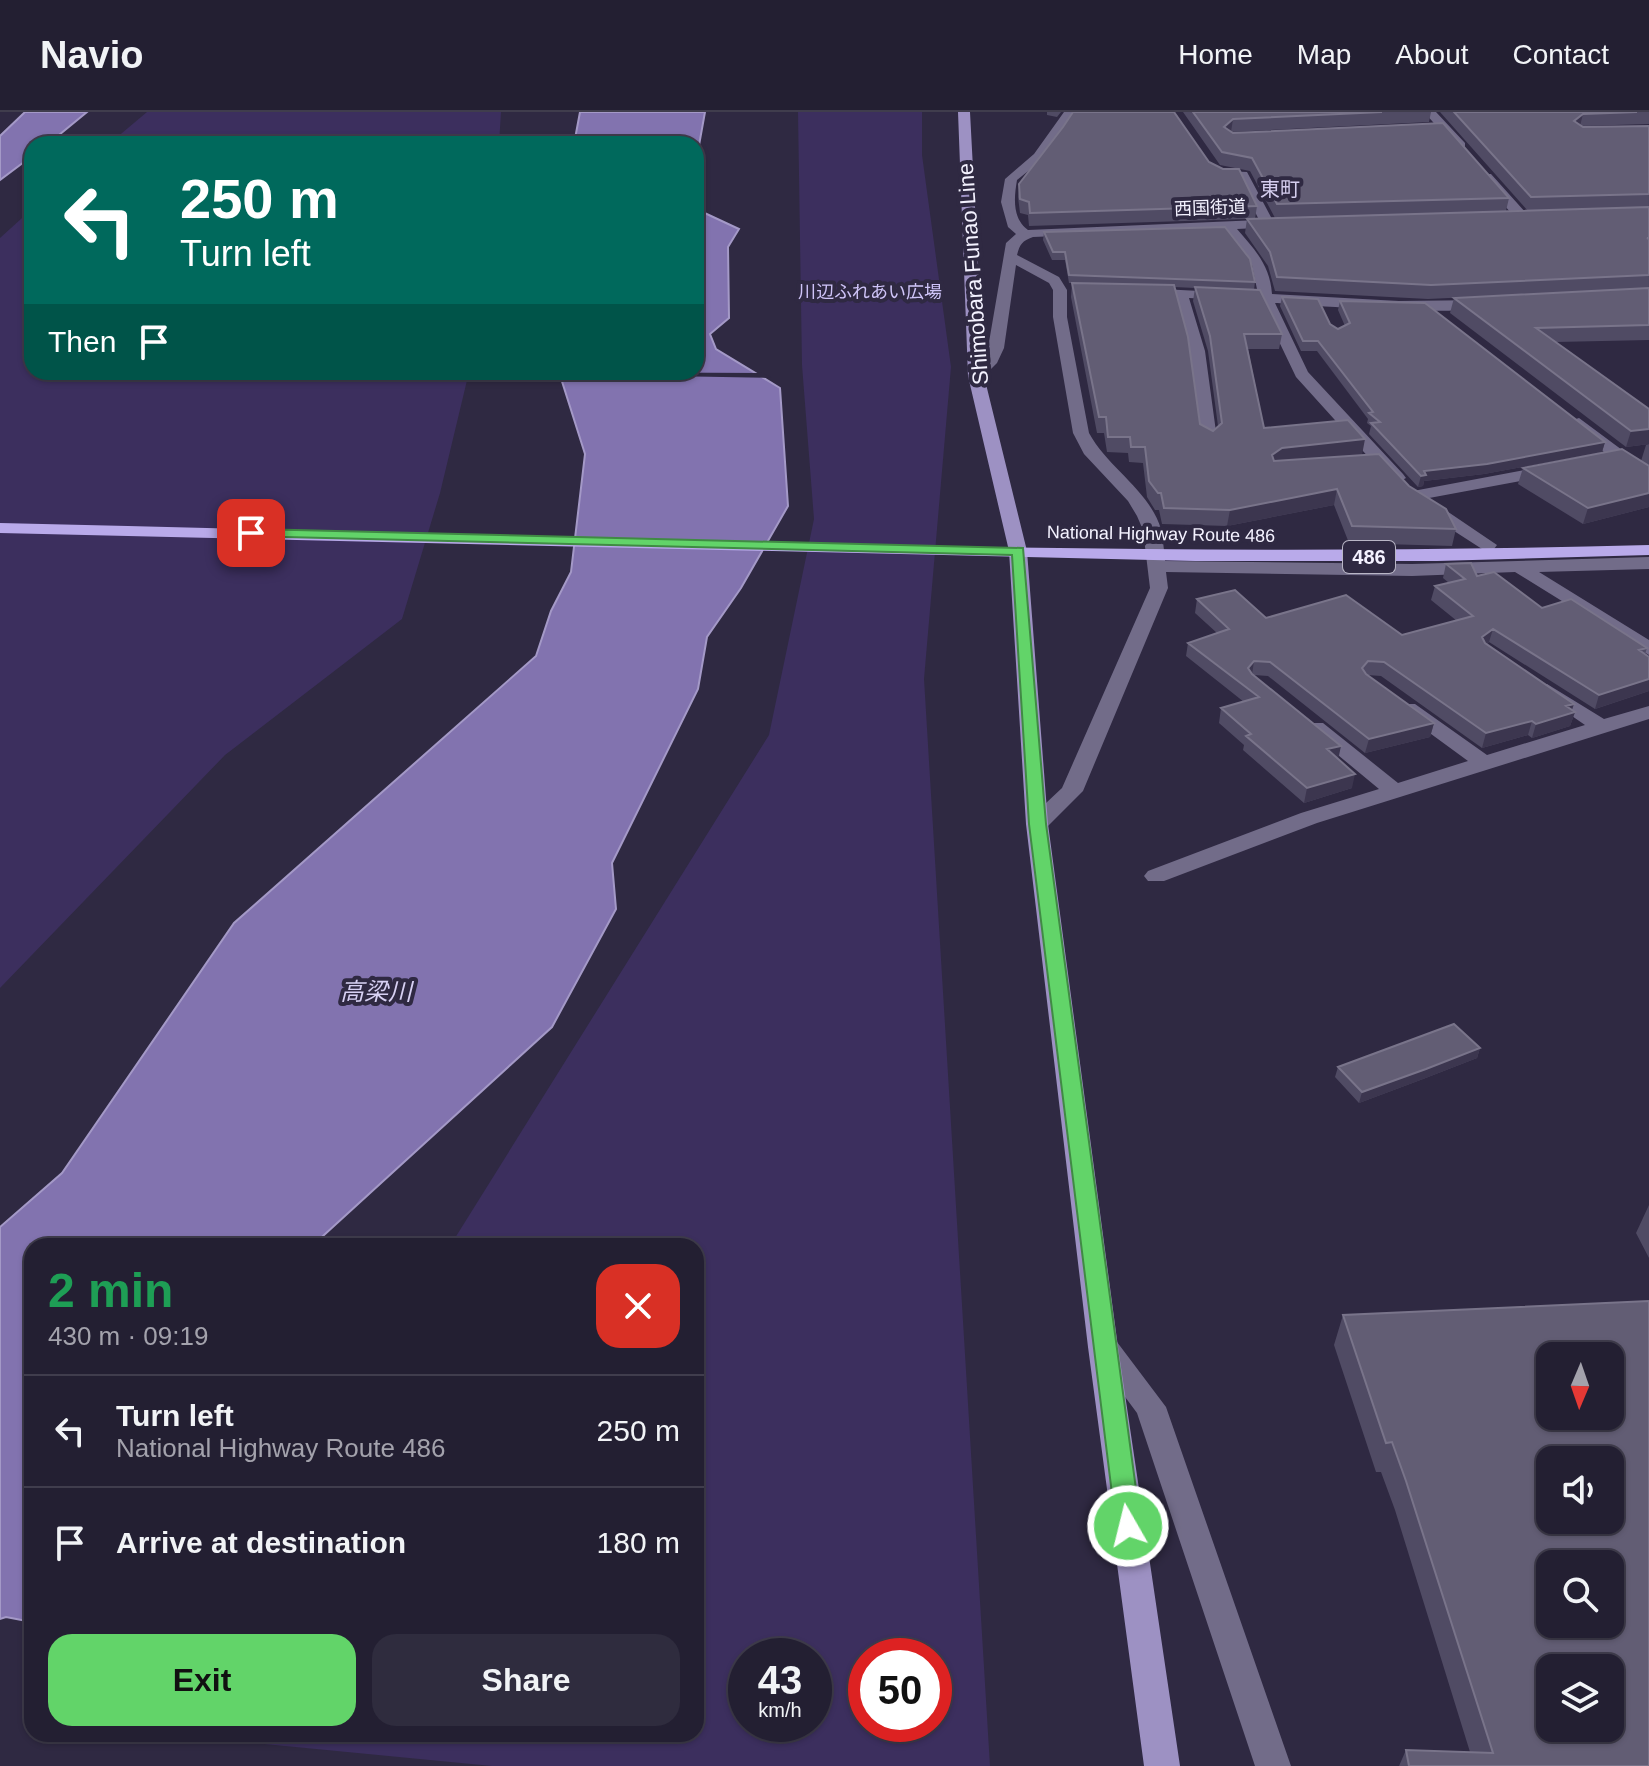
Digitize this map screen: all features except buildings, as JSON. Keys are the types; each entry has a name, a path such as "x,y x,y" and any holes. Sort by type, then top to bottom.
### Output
{"highway":[{"name":"National Highway Route 486","path":"0,528 1322,557 1649,550"}],"main road":[{"name":"Shimobara Funao Line","path":"964,112 976,376 1018,551 1037,824 1103,1347 1162,1766"}],"street":[{"path":"976,376 992,360 1013,243 1026,235 1015,227 1007,202 1011,179 1038,157 1070,112"},
{"path":"1430,112 1514,216 1537,216"},
{"path":"1431,129 1446,129"},
{"path":"1205,161 1221,175 1243,175 1268,224"},
{"name":"西国街道","path":"1026,235 1056,231 1297,223"},
{"path":"1228,226 1259,264 1264,277 1265,297 1301,374 1413,496 1488,545"},
{"path":"1010,257 1068,290 1060,317 1081,433 1090,450 1135,498 1146,516 1152,530 1159,588 1072,791 1037,824"},
{"path":"1120,292 1428,306 1494,304"},
{"path":"1180,293 1197,351 1209,439"},
{"path":"1323,302 1333,322"},
{"path":"1428,306 1452,325"},
{"path":"1561,409 1649,477"},
{"path":"1592,462 1649,451"},
{"path":"1353,464 1382,461"},
{"path":"1413,496 1562,468"},
{"path":"1157,566 1649,563"},
{"path":"1517,566 1649,649"},
{"path":"1528,676 1601,727"},
{"path":"1397,700 1484,763"},
{"path":"1296,712 1394,791"},
{"path":"1156,876 1309,818 1649,712"},
{"path":"1103,1347 1150,1407 1273,1766"}],"green space":[{"path":"147,112 501,112 500,136 118,136"},
{"name":"川辺ふれあい広場","path":"798,112 922,112 922,155 951,367 924,679 990,1766 492,1766 243,1742 704,1742 704,1238 455,1238 769,735 814,519 802,365"},
{"path":"24,216 24,380 467,380 440,493 402,619 225,755 0,988 0,238"}],"water":[{"path":"25,112 87,112 58,136 24,136 24,162 0,180 0,136"},
{"path":"580,112 705,112 701,136 576,136"},
{"name":"高梁川","path":"704,213 739,229 728,247 729,318 710,334 716,349 780,388 788,506 741,588 707,637 698,689 612,863 616,909 552,1027 321,1238 24,1238 24,1620 0,1619 0,1227 62,1173 234,923 536,656 551,611 571,572 585,454 562,380 704,380"}],"pier":[{"path":"704,373 763,373 772,378 704,377"}],"district":[{"name":"東町","path":"1280,189"}],"route":[{"path":"251,533 1018,551 1037,824 1128,1526"}]}
